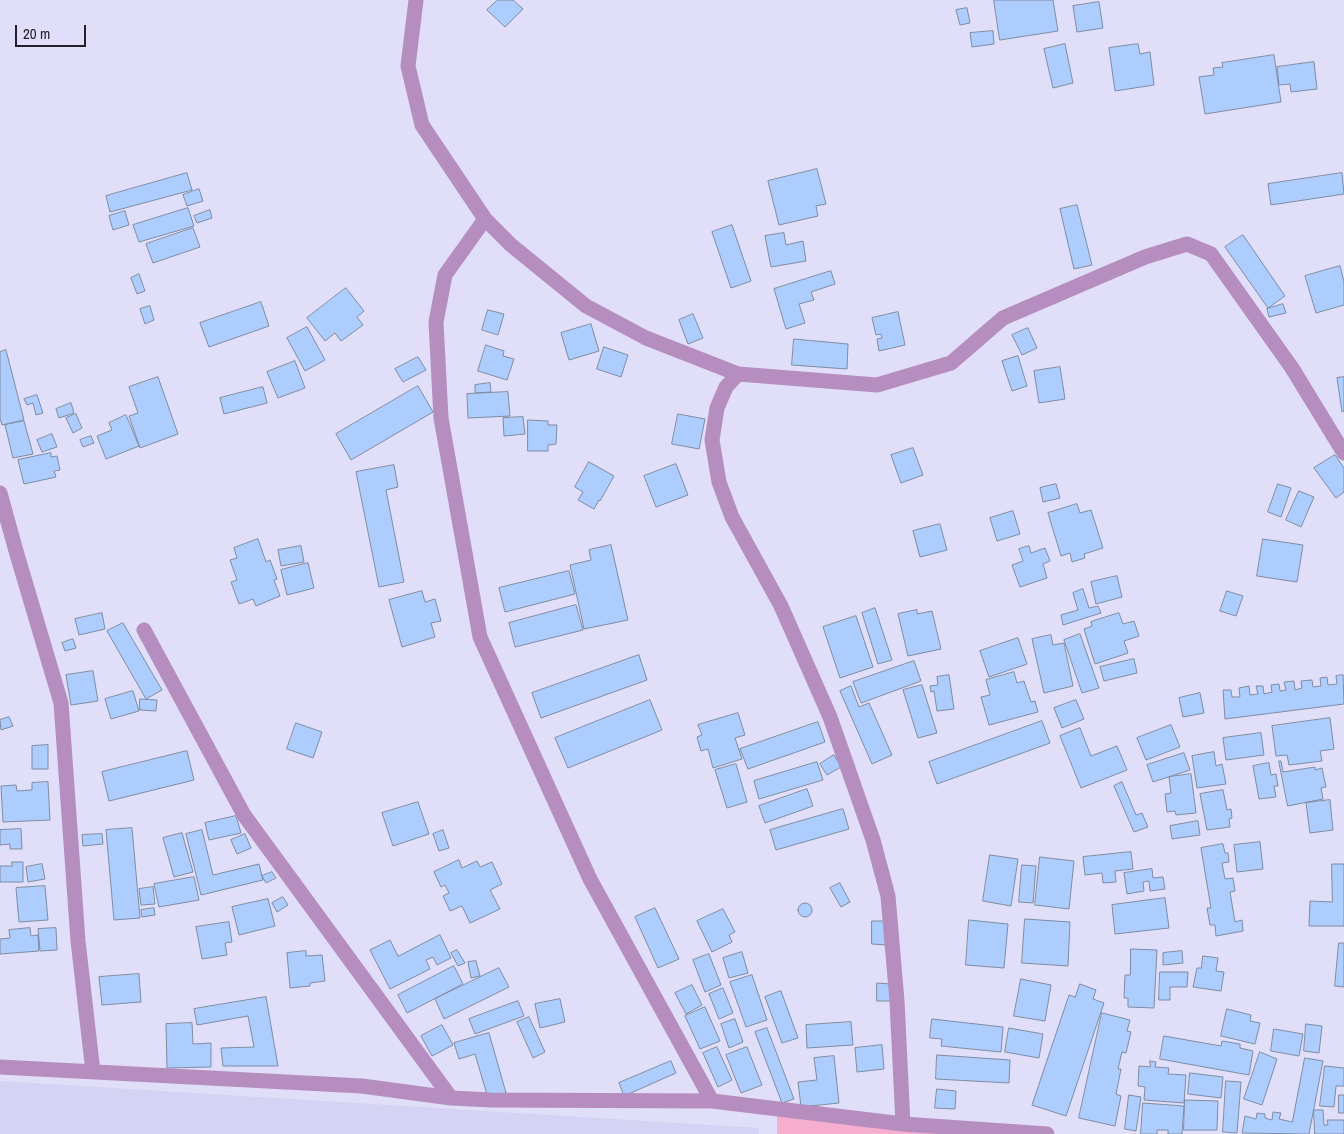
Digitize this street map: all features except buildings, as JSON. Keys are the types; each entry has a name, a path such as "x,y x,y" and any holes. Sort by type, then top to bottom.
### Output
{"street":[{"path":"416,0 408,66 422,125 486,219 511,245 586,306 646,338 738,374 877,385 951,363 1003,318 1146,257 1187,244 1211,254 1292,368 1343,450"},
{"path":"486,219 445,275 436,322 441,418 480,637 590,879 712,1101"},
{"path":"738,374 726,387 716,408 712,440 719,482 732,518 780,606 830,717 873,840 888,896 897,1001 903,1124"},
{"path":"0,493 61,703 78,940 93,1072"},
{"path":"144,630 244,815 451,1098"},
{"path":"0,1067 362,1086 451,1098 712,1101 903,1124 1048,1134"}],"shaded area":[{"path":"0,1081 759,1128 759,1134 0,1134"},
{"path":"777,1115 957,1134 777,1134"}]}
